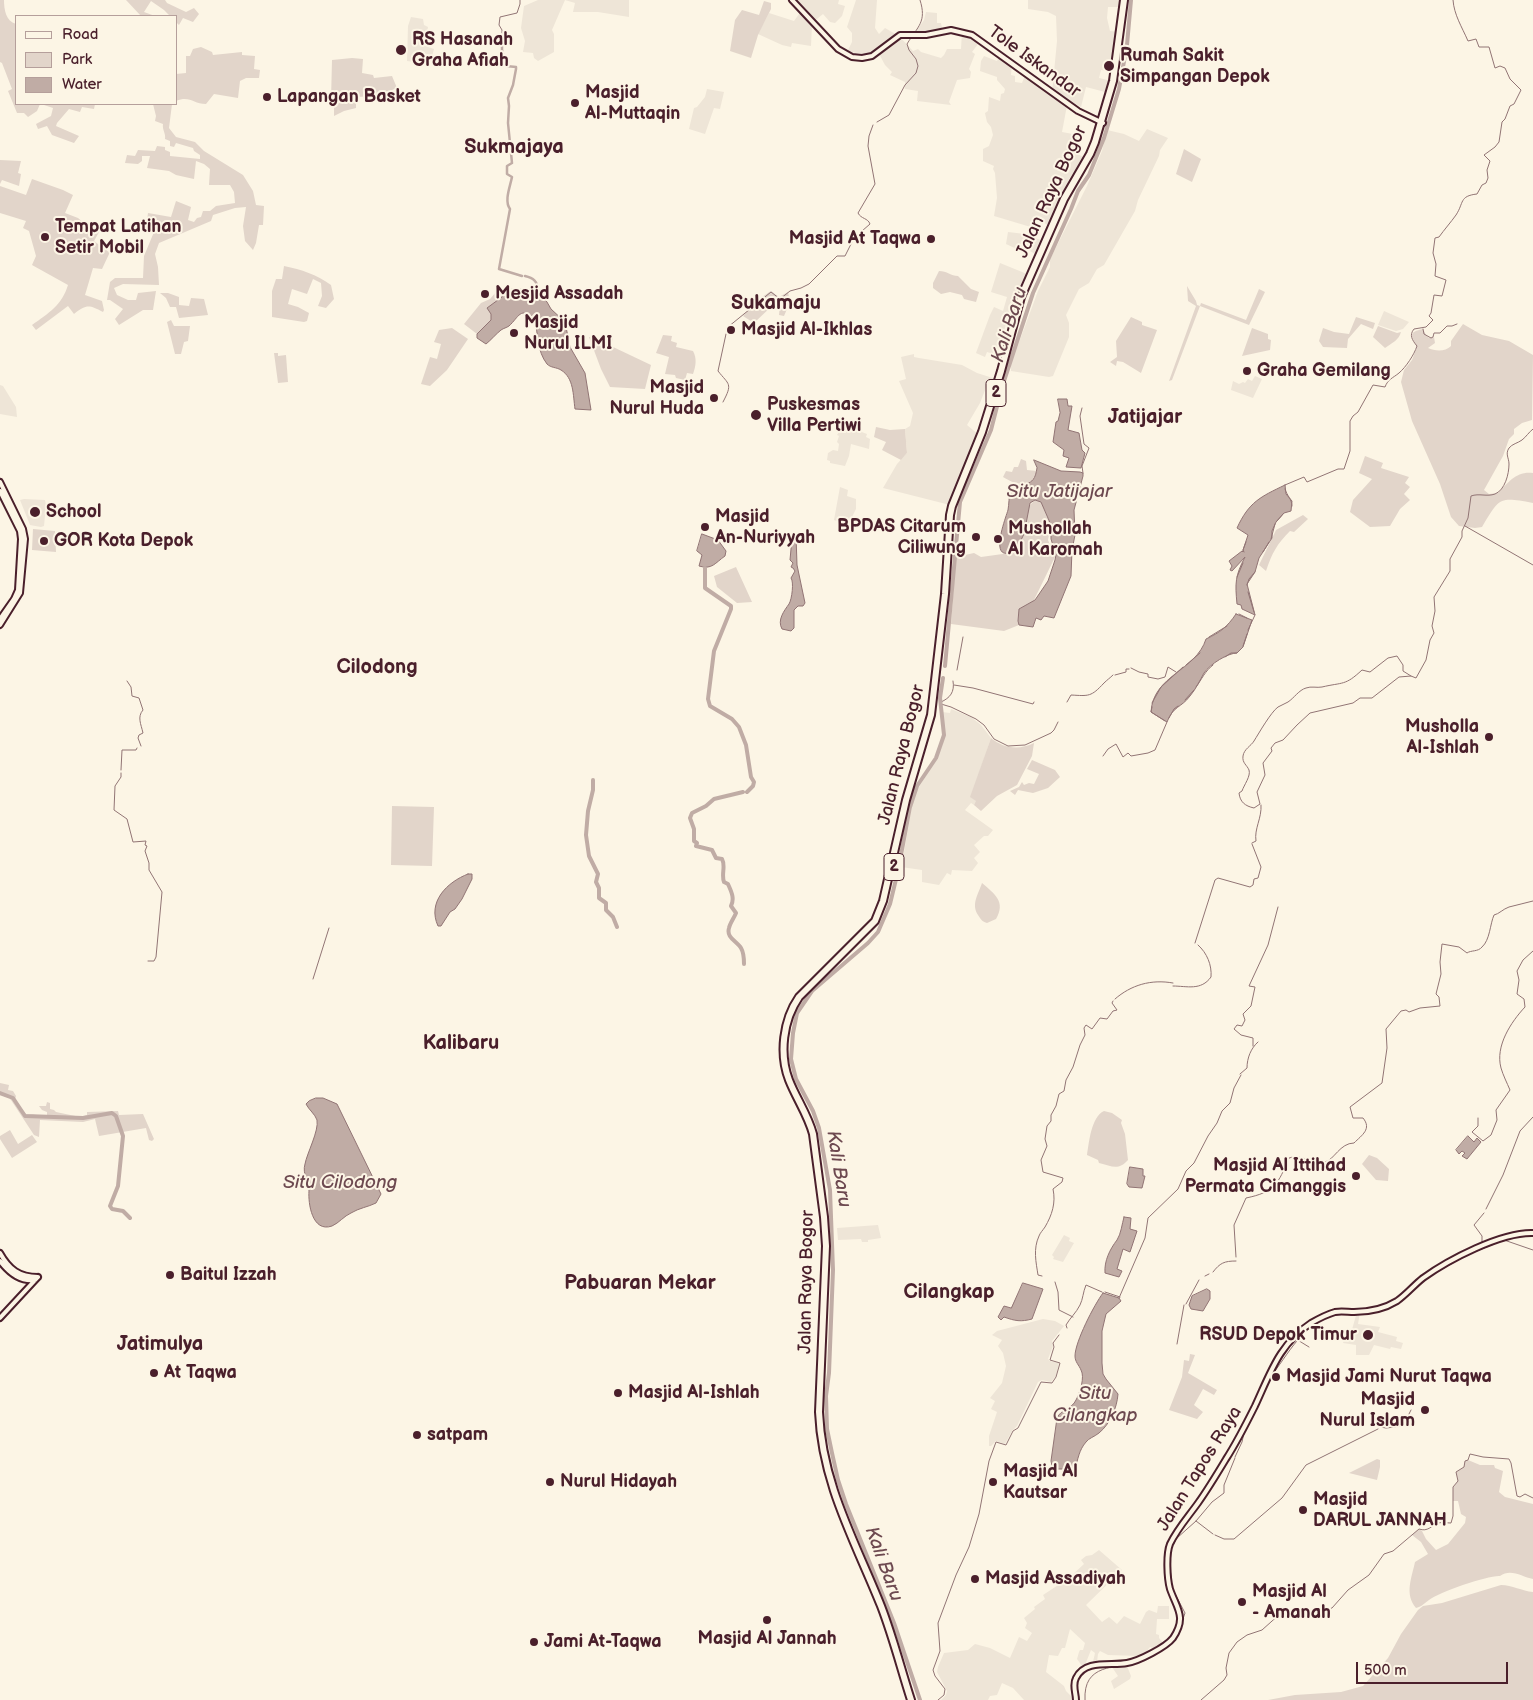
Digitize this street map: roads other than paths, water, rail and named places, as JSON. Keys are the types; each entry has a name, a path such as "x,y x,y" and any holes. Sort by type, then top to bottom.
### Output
{"highway":[{"name":"Jalan Raya Bogor","path":"912,1700 881,1606 837,1502 829,1478 821,1435 819,1406 826,1260 824,1216 813,1134 809,1121 789,1080 784,1054 786,1029 792,1008 799,997 875,921 883,901 906,800 931,715 944,605 952,506 980,438 1001,371 1019,302 1064,199 1090,154 1102,124 1114,76 1125,0"}],"main road":[{"name":"Tole Iskandar","path":"792,0 835,47 848,56 870,57 886,47 898,36 951,30 972,35 1082,113 1089,120 1102,124"},
{"path":"0,482 24,529 20,593 0,625"},
{"path":"0,492 20,531 23,548 18,590 0,619"},
{"name":"Jalan Tapos Raya","path":"1076,1700 1075,1678 1083,1669 1094,1665 1126,1664 1136,1661 1168,1642 1174,1636 1180,1624 1181,1616 1169,1584 1168,1557 1170,1544 1238,1439 1276,1360 1302,1330 1317,1320 1336,1312 1368,1311 1384,1308 1403,1296 1423,1278 1458,1257 1504,1237 1520,1233 1533,1233"},
{"path":"0,1253 14,1271 37,1279 31,1283 0,1318"},
{"path":"0,1261 14,1276 31,1283"}],"water":[{"path":"513,289 537,290 551,309 565,322 570,347 585,373 591,410 575,409 571,382 561,370 547,364 540,348 535,319 530,315 526,313 520,314 509,326 501,330 486,344 477,338 477,334 491,320 491,314 487,308 502,297 505,292"},
{"path":"1058,399 1067,399 1068,406 1072,406 1068,430 1079,433 1082,450 1085,453 1081,468 1066,467 1069,458 1063,456 1064,450 1053,442 1056,422 1060,413"},
{"name":"Situ Jatijajar","path":"1034,460 1061,471 1080,472 1083,473 1083,476 1074,510 1075,535 1072,550 1071,576 1054,618 1044,616 1041,620 1036,618 1033,627 1019,625 1019,609 1035,600 1048,581 1056,555 1051,539 1051,525 1041,502 1035,500 1030,503 1024,534 1016,550 1007,553 1002,552 1000,540 1008,510 1010,490 1033,480 1037,468"},
{"path":"1285,485 1286,494 1292,501 1291,511 1284,513 1276,522 1272,531 1272,538 1259,558 1255,572 1247,584 1255,615 1242,609 1241,605 1237,604 1236,580 1245,557 1232,571 1230,570 1232,566 1229,561 1243,552 1248,535 1237,528 1246,512 1256,501"},
{"path":"702,534 718,540 726,551 725,556 707,567 699,566 702,555 697,551"},
{"path":"796,535 797,565 805,603 794,610 794,628 791,631 782,629 780,622 792,595 791,578 795,571 791,567 793,563 790,560 792,538"},
{"path":"1236,614 1252,620 1243,647 1237,653 1224,657 1207,670 1187,700 1172,713 1167,722 1151,712 1159,689 1193,659 1201,650 1206,639 1223,629"},
{"path":"468,874 472,874 472,879 462,899 441,926 438,926 435,909 441,894 453,882"},
{"name":"Situ Cilodong","path":"316,1098 323,1098 337,1104 381,1194 376,1203 354,1211 332,1226 325,1227 320,1225 313,1216 309,1203 309,1188 304,1171 317,1125 316,1118 306,1104"},
{"path":"1468,1136 1474,1142 1477,1138 1481,1142 1467,1159 1462,1156 1465,1153 1462,1151 1459,1154 1456,1150"},
{"path":"1130,1167 1143,1169 1143,1176 1145,1176 1142,1188 1129,1187 1127,1184"},
{"path":"1124,1217 1131,1218 1130,1229 1137,1231 1130,1252 1123,1249 1117,1269 1122,1271 1119,1277 1105,1273 1105,1264 1112,1247 1120,1235"},
{"path":"1023,1283 1043,1289 1032,1319 1018,1321 1004,1317 1001,1320 998,1317 1004,1306 1011,1308"},
{"path":"1207,1289 1210,1291 1210,1299 1203,1311 1191,1309 1189,1305 1192,1296"},
{"name":"Situ Cilangkap","path":"1103,1293 1119,1298 1121,1301 1106,1314 1102,1331 1103,1374 1118,1394 1116,1405 1106,1425 1084,1445 1075,1469 1058,1469 1052,1466 1051,1461 1057,1418 1074,1403 1082,1385 1082,1373 1075,1358 1076,1350 1086,1324"}],"waterway":[{"path":"502,40 502,30 499,25 500,17 517,13 520,0"},
{"path":"877,122 889,115 905,85 916,73 918,66 916,59 907,44 922,19 920,0"},
{"name":"Kali Baru","path":"945,666 960,502 991,430 1002,387 1033,293 1078,191 1089,175 1104,138 1119,89 1127,45 1131,0"},
{"path":"1285,485 1304,477 1307,482 1338,469 1344,469 1350,451 1350,421 1353,416 1358,412 1373,385 1385,387 1389,380 1399,373 1412,357 1417,346 1412,338 1412,331 1426,327 1433,320 1429,316 1434,295 1442,296 1446,280 1435,276 1436,264 1433,253 1435,238 1439,237 1454,218 1465,198 1477,194 1482,185 1486,183 1490,161 1484,155 1499,142 1502,122 1521,90 1510,79 1505,68 1500,66 1495,68 1489,47 1479,47 1476,39 1468,41 1457,16 1453,0"},
{"path":"502,40 502,50 506,66 516,67 516,69 508,98 508,123 512,163 507,166 507,174 512,177 507,198 510,209 499,269 522,276"},
{"path":"728,327 771,292 780,299 790,291 809,284 837,256 845,256 854,238 870,224 858,213 875,184 868,146 873,125"},
{"path":"525,276 534,280 537,284 537,290"},
{"path":"1423,329 1424,334 1431,338 1434,333 1440,333 1447,326 1457,324"},
{"path":"723,402 729,388 727,382 718,371 726,334"},
{"path":"1082,408 1080,416 1084,444 1089,448 1082,466 1083,473"},
{"path":"1411,676 1403,671 1403,665 1397,656 1388,658 1370,672 1362,670 1344,683 1303,689 1288,702 1278,707 1254,741 1246,749 1243,756 1249,772 1242,791 1239,793 1242,801 1254,808 1260,804 1257,792 1265,775 1263,763 1272,751 1271,748 1275,743 1283,740 1310,713 1353,703 1360,698 1372,698 1399,677 1411,676 1416,678 1426,660 1430,640 1434,633 1432,626 1435,611 1434,597 1450,571 1450,559 1462,537 1462,531 1468,518 1471,496 1492,495 1501,489 1506,481 1508,472 1507,454 1509,448 1523,439 1533,429"},
{"path":"1285,489 1292,506"},
{"path":"1277,521 1283,514"},
{"path":"1271,539 1275,524"},
{"path":"1465,526 1533,565"},
{"path":"1244,552 1246,542"},
{"path":"1263,552 1269,542"},
{"path":"1237,577 1243,563"},
{"path":"705,568 705,588 731,606 714,651 708,699 710,706 732,719 739,727 746,745 751,777 754,782 747,792"},
{"path":"1247,585 1255,572"},
{"path":"1248,592 1254,612"},
{"path":"1239,614 1247,618"},
{"path":"1248,630 1255,615"},
{"path":"1209,637 1227,626"},
{"path":"1243,646 1247,634"},
{"path":"957,670 963,637"},
{"path":"1225,657 1240,650"},
{"path":"1186,665 1200,653"},
{"path":"1196,687 1213,665"},
{"path":"1131,668 1148,674 1148,677 1158,679 1165,677 1168,667 1176,672"},
{"path":"1152,703 1161,687 1183,667"},
{"path":"1115,675 1126,672 1126,669 1129,669"},
{"path":"1067,702 1071,695 1093,693 1113,675"},
{"name":"Kali Baru","path":"920,1700 894,1623 846,1504 838,1480 827,1429 826,1396 829,1373 833,1270 830,1190 819,1128 813,1111 796,1079 791,1059 797,1013 812,991 868,943 878,932 890,904 910,807 917,786 936,758 944,735 940,698 943,678"},
{"path":"127,681 131,687 132,696 139,698 143,710 140,718 143,733 138,738 141,746"},
{"path":"941,702 951,694 953,681"},
{"path":"954,685 973,688 1033,704 1034,702"},
{"path":"1185,700 1194,690"},
{"path":"941,704 976,719 984,725 994,739 1008,746 1025,745 1051,733 1058,722"},
{"path":"1169,718 1178,706"},
{"path":"1152,707 1151,712 1165,721"},
{"path":"1103,756 1108,749 1116,744 1123,757 1128,753 1131,756 1155,750 1167,722"},
{"path":"121,770 122,750 136,750 137,748"},
{"path":"121,773 121,777 115,786 114,810 127,819 133,842 146,841 145,851 149,870 162,892 156,957 154,961 148,961"},
{"path":"593,780 586,835 589,856 598,874 596,882 599,888 599,898 606,903 606,910 613,917 617,927"},
{"path":"743,792 714,799 706,806 692,813 690,818 694,829 696,846 712,850 716,858 722,859 724,867 723,879 728,884 733,897 731,906 736,913 728,931 732,939 742,950 744,964"},
{"path":"1252,843 1256,841 1261,805"},
{"path":"1195,943 1215,880 1218,878 1250,887 1253,885 1254,879 1258,878 1261,867 1252,844"},
{"path":"1236,1257 1234,1225 1246,1198 1256,1196 1274,1186 1289,1158 1298,1157 1316,1162 1328,1161 1341,1148 1354,1143 1365,1132 1366,1122 1363,1118 1353,1118 1350,1107 1382,1083 1387,1048 1386,1029 1401,1011 1406,1010 1409,1012 1420,1008 1440,1006 1439,997 1436,994 1441,974 1442,944 1459,947 1467,953 1479,950 1487,940 1494,915 1509,907 1533,901"},
{"path":"1253,1046 1253,1038 1241,1035 1234,1029 1237,1025 1242,1026 1245,1020 1243,1014 1251,1006 1255,987 1249,986 1268,945 1278,907"},
{"path":"313,979 329,928"},
{"path":"1173,986 1198,986 1211,977 1208,959 1198,945"},
{"path":"1478,1118 1478,1126 1472,1132 1483,1141 1491,1135 1497,1120 1496,1110 1510,1090 1501,1068 1500,1051 1510,1027 1525,1007 1524,999 1517,994 1519,980 1517,971 1523,960 1533,951"},
{"path":"1115,999 1128,990 1142,984 1157,982 1173,983"},
{"path":"1042,1276 1038,1275 1037,1241 1054,1204 1053,1189 1062,1182 1063,1178 1043,1172 1041,1160 1047,1146 1045,1139 1047,1126 1051,1121 1051,1115 1059,1094 1064,1091 1066,1080 1085,1035 1084,1028 1086,1025 1092,1029 1100,1018 1107,1019 1113,1011 1117,1010 1112,1003 1113,1001"},
{"path":"1240,1074 1247,1068 1250,1054 1258,1042"},
{"path":"1119,1298 1145,1238 1148,1218 1178,1189 1186,1171 1194,1163 1222,1111 1230,1103 1234,1088 1241,1075"},
{"path":"0,1093 13,1098 25,1116 83,1118 112,1113 116,1116 123,1136 118,1186 110,1206 112,1209 123,1211 130,1218"},
{"path":"1486,1209 1503,1175 1520,1131 1533,1117"},
{"path":"1482,1244 1482,1236 1474,1225 1484,1213"},
{"path":"1423,1280 1467,1255 1504,1240 1533,1250"},
{"path":"1213,1272 1223,1263 1236,1261"},
{"path":"1205,1276 1209,1274"},
{"path":"1186,1304 1199,1280"},
{"path":"1055,1282 1058,1292 1059,1310 1073,1317"},
{"path":"1067,1328 1066,1325 1080,1305 1086,1285 1102,1292"},
{"path":"1105,1292 1120,1297"},
{"path":"1177,1344 1184,1305"},
{"path":"1360,1314 1389,1308"},
{"path":"1269,1379 1298,1340 1315,1324 1336,1314 1356,1315"},
{"path":"938,1700 944,1695 945,1689 935,1676 933,1670 940,1651 938,1623 969,1547 979,1514 989,1461 996,1442 1006,1445 1013,1431 1018,1428 1041,1382 1052,1383 1056,1377 1060,1363 1050,1360 1054,1347 1053,1343 1059,1335"},
{"path":"1296,1339 1309,1347"},
{"path":"1235,1457 1244,1433 1264,1392"},
{"path":"1380,1427 1403,1426 1411,1410"},
{"path":"1215,1535 1224,1539 1234,1539 1282,1498 1306,1465 1378,1429"},
{"path":"1201,1700 1224,1680 1227,1675 1226,1668 1229,1653 1237,1642 1247,1635 1262,1630 1281,1613 1292,1617 1309,1615 1332,1608 1348,1590 1369,1575 1384,1554 1393,1551 1419,1529 1427,1529 1438,1523 1451,1523 1453,1516 1453,1487 1458,1481 1456,1472 1464,1467 1465,1461 1468,1460 1470,1454 1509,1459 1517,1496 1520,1497 1525,1494 1533,1498"},
{"path":"1171,1548 1177,1538 1196,1521 1212,1502 1224,1493 1224,1485 1235,1458"},
{"path":"1196,1521 1213,1534"},
{"path":"1170,1554 1171,1583"},
{"path":"1172,1588 1185,1613 1181,1625"},
{"path":"1085,1700 1089,1679 1095,1674 1111,1667 1139,1661"}],"place":[{"name":"RS Hasanah Graha Afiah","path":"401,50"},
{"name":"Rumah Sakit Simpangan Depok","path":"1109,66"},
{"name":"Lapangan Basket","path":"267,97"},
{"name":"Masjid Al-Muttaqin","path":"575,103"},
{"name":"Tempat Latihan Setir Mobil","path":"45,237"},
{"name":"Masjid At Taqwa","path":"931,239"},
{"name":"Mesjid Assadah","path":"485,294"},
{"name":"Masjid Al-Ikhlas","path":"731,330"},
{"name":"Masjid Nurul ILMI","path":"514,333"},
{"name":"Graha Gemilang","path":"1247,371"},
{"name":"Masjid Nurul Huda","path":"714,398"},
{"name":"Puskesmas Villa Pertiwi","path":"756,415"},
{"name":"School","path":"35,512"},
{"name":"Masjid An-Nuriyyah","path":"705,527"},
{"name":"BPDAS Citarum Ciliwung","path":"976,537"},
{"name":"Mushollah Al Karomah","path":"998,539"},
{"name":"GOR Kota Depok","path":"44,541"},
{"name":"Musholla Al-Ishlah","path":"1489,737"},
{"name":"Masjid Al Ittihad Permata Cimanggis","path":"1356,1176"},
{"name":"Baitul Izzah","path":"170,1275"},
{"name":"RSUD Depok Timur","path":"1368,1335"},
{"name":"At Taqwa","path":"154,1373"},
{"name":"Masjid Jami Nurut Taqwa","path":"1276,1377"},
{"name":"Masjid Al-Ishlah","path":"618,1393"},
{"name":"Masjid Nurul Islam","path":"1425,1410"},
{"name":"satpam","path":"417,1435"},
{"name":"Nurul Hidayah","path":"550,1482"},
{"name":"Masjid Al Kautsar","path":"993,1482"},
{"name":"Masjid DARUL JANNAH","path":"1303,1510"},
{"name":"Masjid Assadiyah","path":"975,1579"},
{"name":"Masjid Al - Amanah","path":"1242,1602"},
{"name":"Masjid Al Jannah","path":"767,1620"},
{"name":"Jami At-Taqwa","path":"534,1642"}],"district":[{"name":"Sukmajaya","path":"514,148"},
{"name":"Sukamaju","path":"776,304"},
{"name":"Jatijajar","path":"1145,418"},
{"name":"Cilodong","path":"377,668"},
{"name":"Kalibaru","path":"461,1044"},
{"name":"Pabuaran Mekar","path":"640,1284"},
{"name":"Cilangkap","path":"949,1293"},
{"name":"Jatimulya","path":"160,1345"}]}
